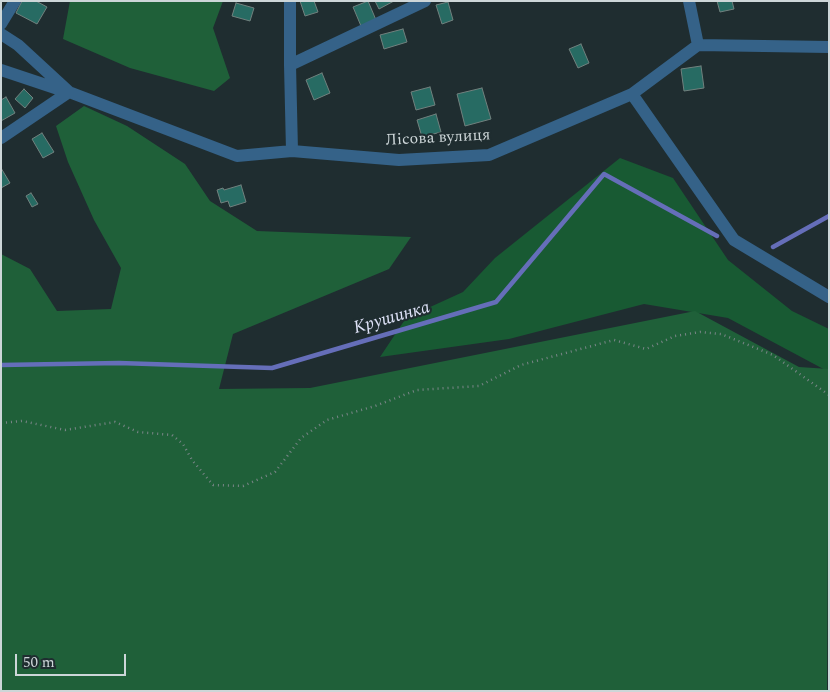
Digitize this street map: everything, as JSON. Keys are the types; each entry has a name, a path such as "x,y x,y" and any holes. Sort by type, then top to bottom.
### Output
{"street":[{"path":"1,24 15,1"},
{"path":"290,1 292,151"},
{"path":"290,64 425,1"},
{"path":"689,1 698,44 829,47"},
{"path":"1,34 18,45 69,92 1,138"},
{"name":"Лісова вулиця","path":"1,70 69,92 237,156 292,151 399,160 489,155 632,94 698,44"},
{"path":"632,94 734,240 829,297"}],"path":[{"path":"1,422 22,421 65,430 115,422 138,432 172,435 183,444 192,460 213,485 243,486 275,472 301,438 327,420 375,406 417,390 479,386 521,365 614,340 646,349 675,336 700,332 721,334 773,355 829,395"}],"green space":[{"path":"70,1 223,1 213,28 230,78 214,91 130,68 63,39"},
{"path":"84,106 127,126 185,164 210,201 257,231 411,237 389,269 233,334 219,389 310,388 695,311 799,367 829,369 827,691 1,691 1,254 30,269 57,311 111,309 121,268 94,220 68,162 56,126"},
{"path":"620,158 673,178 728,260 792,311 829,329 829,372 728,318 644,304 509,339 380,357 406,318 463,292 495,258"}],"building":[{"path":"22,1 36,1 47,7 37,24 16,13"},
{"path":"300,1 314,1 318,12 305,16"},
{"path":"368,1 376,20 361,26 353,7"},
{"path":"375,1 394,1 379,9"},
{"path":"717,1 732,1 734,9 720,12"},
{"path":"448,2 453,20 442,24 436,5"},
{"path":"236,3 254,8 250,21 232,16"},
{"path":"403,29 407,42 384,49 380,35"},
{"path":"581,44 589,63 578,68 569,49"},
{"path":"701,66 704,88 684,91 681,69"},
{"path":"322,73 330,93 314,100 306,80"},
{"path":"430,87 435,105 416,110 411,92"},
{"path":"482,88 491,119 465,126 457,94"},
{"path":"24,89 33,98 25,108 15,99"},
{"path":"6,97 15,113 1,121 1,100"},
{"path":"436,114 441,132 422,137 417,120"},
{"path":"42,133 54,152 43,158 32,139"},
{"path":"1,168 10,183 1,188"},
{"path":"241,185 246,202 230,207 228,201 221,203 217,190"},
{"path":"31,193 38,204 32,207 26,196"}],"waterway":[{"name":"Крушинка","path":"1,365 119,363 272,368 496,302 604,174 717,236"},
{"name":"Крушинка","path":"773,247 829,216"}]}
